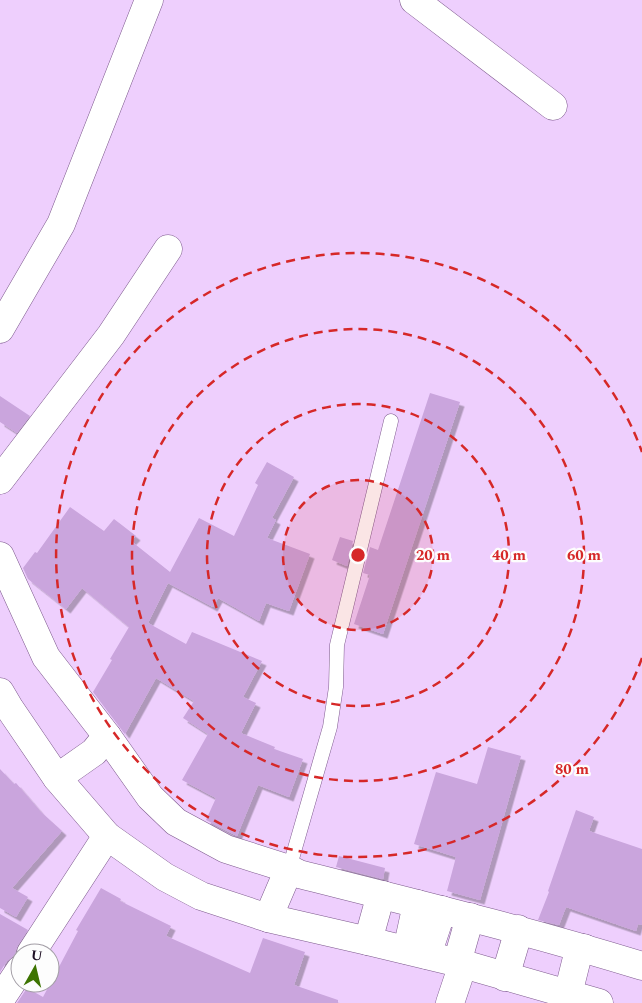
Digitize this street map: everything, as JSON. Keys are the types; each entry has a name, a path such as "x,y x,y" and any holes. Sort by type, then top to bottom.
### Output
{"street":[{"path":"0,328 61,224 149,0"},
{"path":"414,0 553,106"},
{"path":"0,480 111,335 168,249"},
{"path":"0,556 6,585 46,657 100,744 176,822 226,848 288,872 299,874 375,917 464,944 512,952 575,970 642,966"},
{"path":"0,692 10,709 63,774 107,836 165,878 202,896 271,911 375,917 464,944 512,952 575,970 599,1003"},
{"path":"63,774 100,744"},
{"path":"37,943 107,836"},
{"path":"271,911 288,872"},
{"path":"450,1003 464,944"},
{"path":"0,1000 10,985"}],"lane":[{"path":"288,872 330,727 336,687 337,645 391,421"}],"building":[{"path":"430,393 460,402 383,634 354,624 370,575 363,573 370,547 378,550"},
{"path":"0,396 30,416 17,433 0,422"},
{"path":"267,462 294,477 272,518 276,520 267,538 310,554 289,611 266,603 259,621 218,598 213,607 168,583 148,623 186,644 192,632 262,661 243,697 256,703 241,733 275,747 274,749 303,759 289,797 258,785 237,836 206,820 216,798 182,780 208,734 183,718 194,701 156,678 125,734 93,692 129,627 82,588 66,609 28,579 23,568 35,552 37,553 70,507 104,531 114,519 136,536 131,541 170,572 199,518 234,536 258,485 255,483"},
{"path":"340,537 353,541 347,566 332,560"},
{"path":"488,747 521,756 480,900 447,891 456,857 414,844 436,772 477,784"},
{"path":"0,769 62,831 12,888 28,897 16,917 0,908"},
{"path":"576,810 594,817 589,831 642,849 642,925 638,924 636,931 566,907 559,925 538,920"},
{"path":"339,856 385,868 383,879 336,867"},
{"path":"101,888 121,899 120,901 171,926 166,936 250,973 263,938 305,952 294,985 338,1000 338,1003 17,1003 24,993 36,993 43,997 45,993 60,993 60,965 78,931 76,930"},
{"path":"0,914 28,930 19,943 10,943 10,958 0,972"}]}
